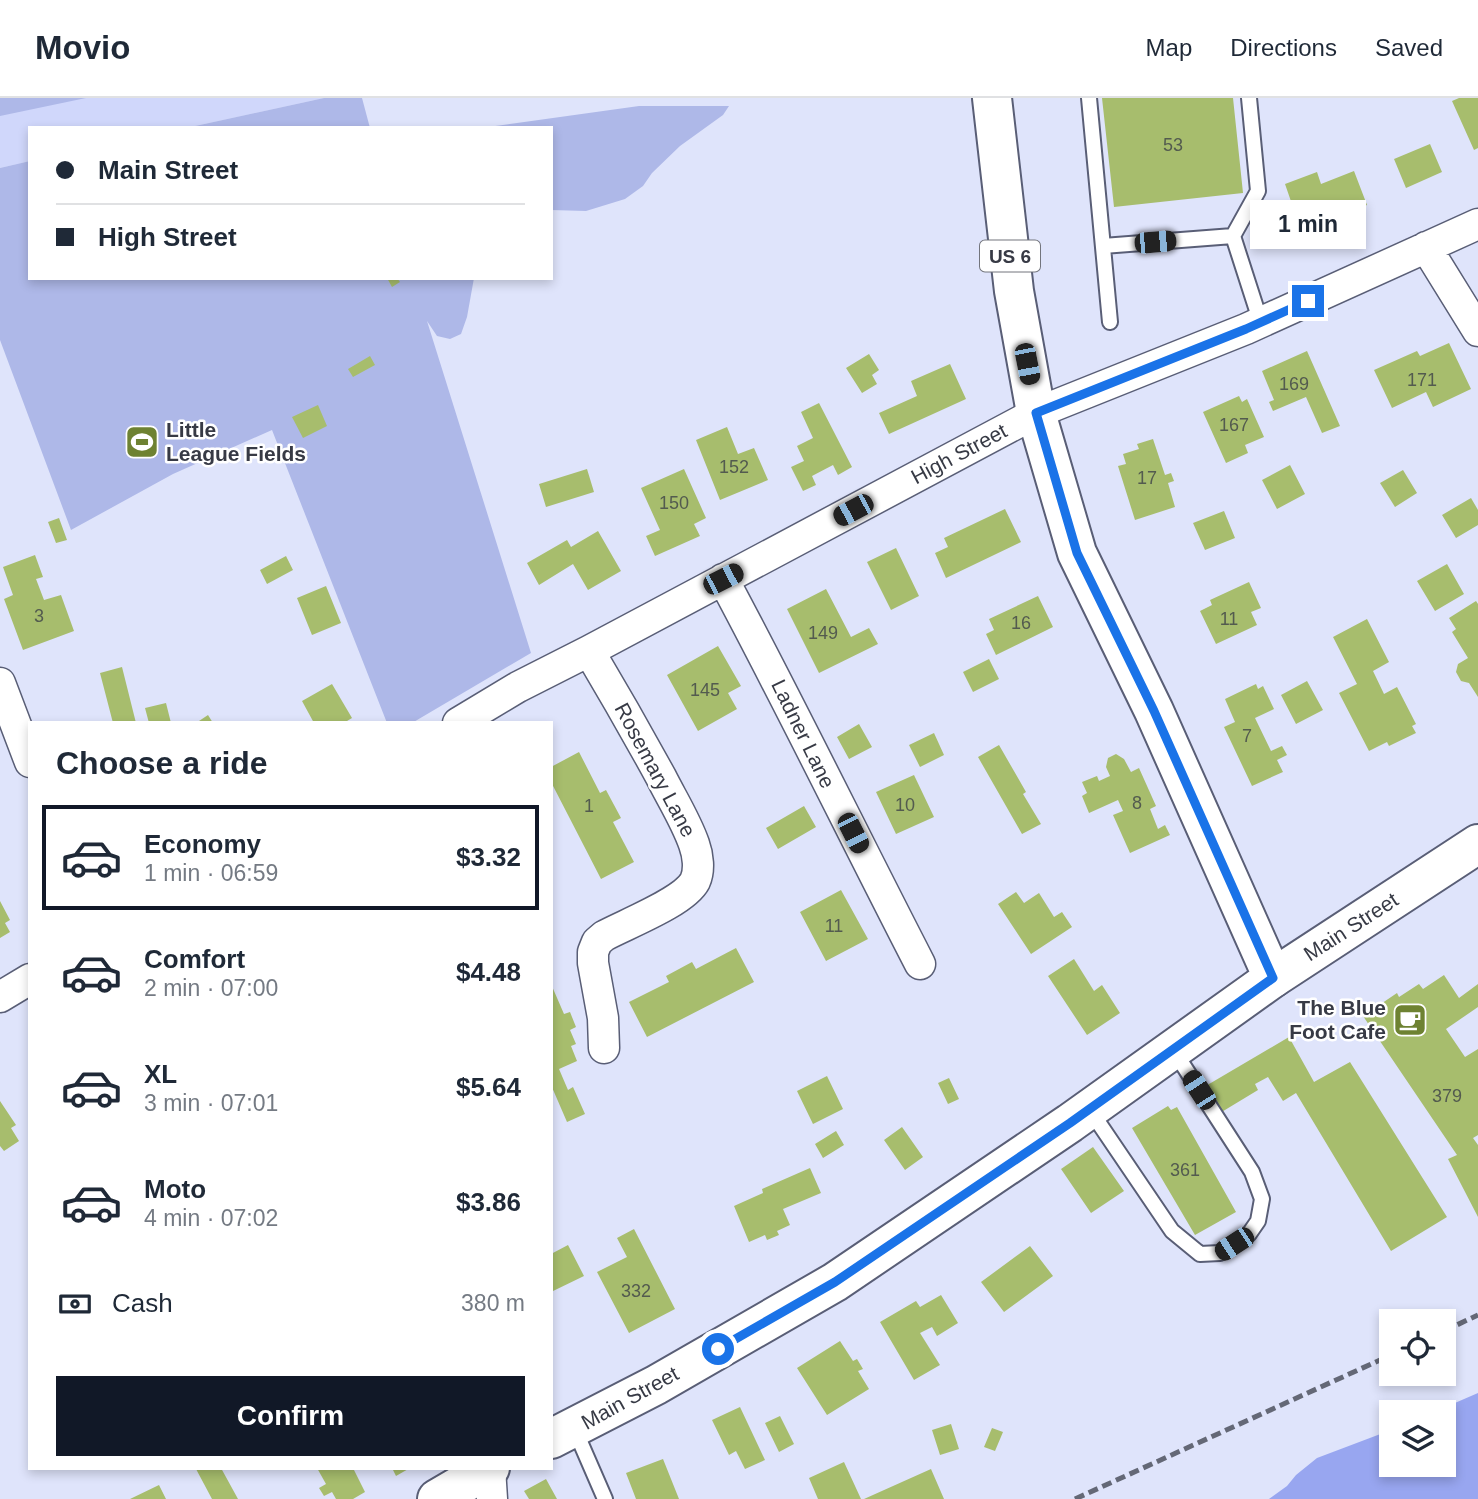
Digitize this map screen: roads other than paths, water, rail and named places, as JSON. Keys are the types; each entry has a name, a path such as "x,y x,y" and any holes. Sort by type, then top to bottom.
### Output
{"main road":[{"name":"US 6","path":"992,98 1014,291 1036,413 1077,553 1154,711 1273,978"},
{"name":"Main Street","path":"563,1434 835,1282 1089,1109 1273,978 1478,844"},
{"path":"437,1499 487,1470"}],"street":[{"name":"High Street","path":"461,721 517,687 1036,413 1261,323 1478,224"},
{"path":"1426,247 1478,331"},
{"name":"Ladner Lane","path":"723,579 780,685 920,964"},
{"name":"Rosemary Lane","path":"589,651 623,707 683,818 695,846 699,866 695,881 684,894 597,942 593,963 603,1018 604,1048"},
{"path":"0,683 28,757"},
{"path":"0,997 28,980"},
{"path":"490,1470 492,1499"}],"lane":[{"path":"1089,98 1110,322"},
{"path":"1249,98 1258,191 1233,236 1261,323"},
{"path":"1103,246 1233,236"},
{"path":"1089,1109 1172,1231 1200,1254 1220,1253 1249,1234 1258,1221 1262,1199 1252,1172 1173,1050"},
{"path":"563,1434 605,1499"}],"railway":[{"path":"1456,1325 1478,1315"},
{"path":"1075,1499 1379,1360"}],"place":[{"name":"Little League Fields","path":"142,442"},
{"name":"The Blue Foot Cafe","path":"1410,1020"}]}
